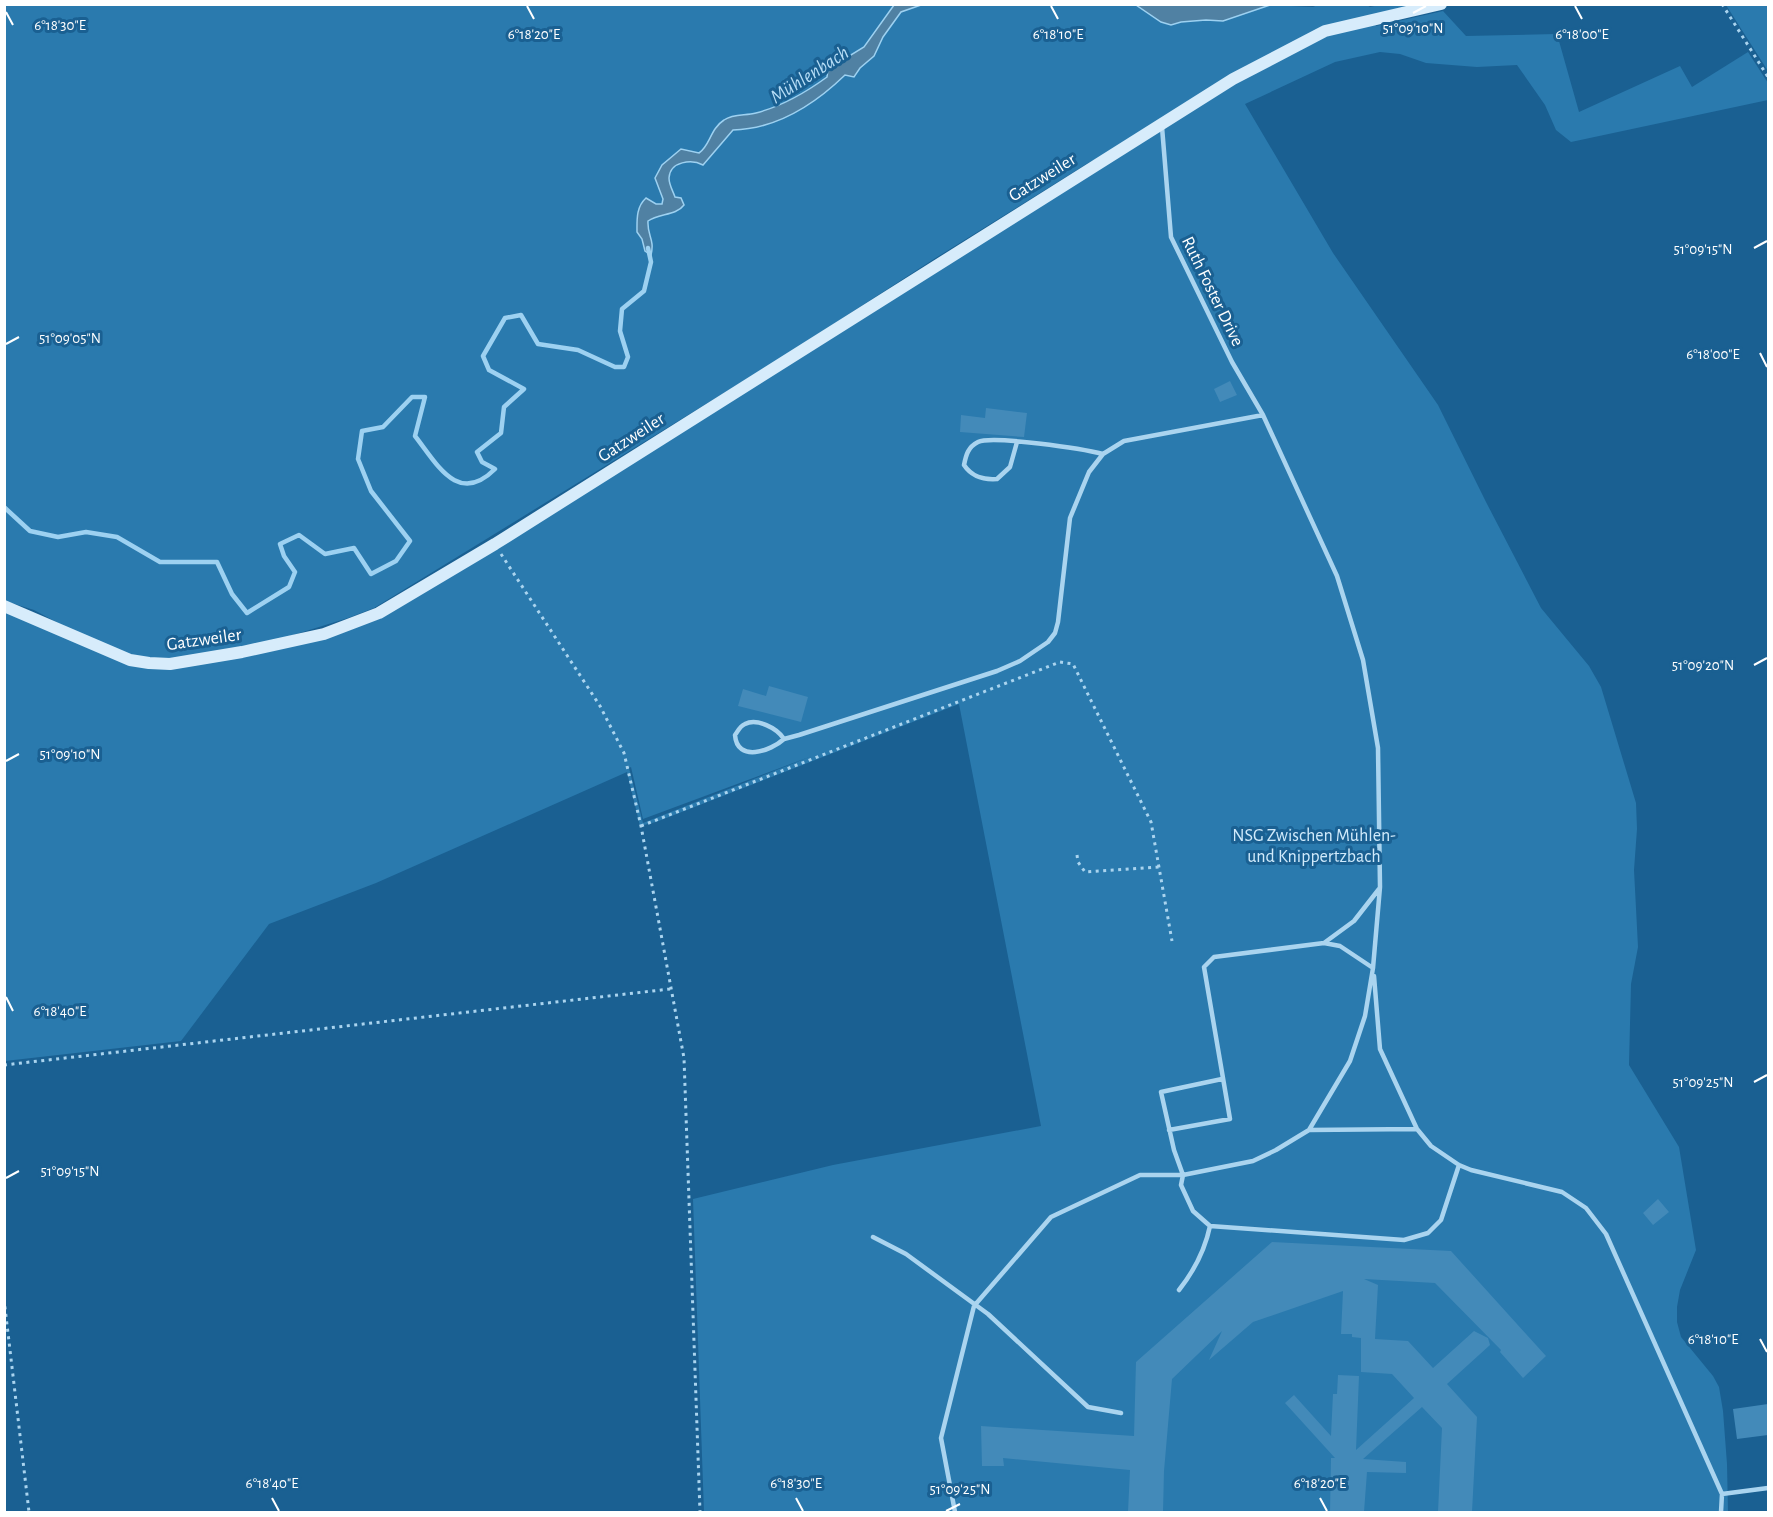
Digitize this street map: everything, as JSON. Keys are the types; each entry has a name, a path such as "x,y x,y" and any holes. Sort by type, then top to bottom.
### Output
{"street":[{"name":"Gatzweiler","path":"4,606 130,660 149,663 170,663 242,652 324,634 348,626 379,613 495,544 1233,80 1325,31 1441,4"}],"lane":[{"name":"Ruth Foster Drive","path":"1162,123 1171,237 1232,362 1263,415 1336,576 1363,660 1378,748 1380,887 1373,968"},
{"path":"784,739 778,731 758,723 745,724 735,735 737,744 745,751 769,750 784,739 997,671 1020,661 1048,642 1058,622 1070,518 1089,472 1103,454 1124,441 1263,415"},
{"path":"1017,442 1010,467 997,479 982,479 972,474 964,465 967,452 978,442 984,440 1017,442 1083,449 1103,454"},
{"path":"1324,943 1354,921 1380,887"},
{"path":"1169,1130 1230,1119 1204,967 1214,957 1324,943 1340,946 1373,968"},
{"path":"1373,968 1380,1049 1417,1129 1431,1146 1459,1165 1562,1192 1586,1208 1605,1234 1722,1494 1721,1512"},
{"path":"955,1512 941,1437 974,1306 1051,1217 1140,1175 1183,1175 1252,1161 1276,1150 1309,1130 1350,1061 1365,1016 1373,968"},
{"path":"1222,1079 1161,1092 1174,1150 1183,1175 1181,1185 1193,1211 1210,1226 1404,1240 1428,1233 1441,1220 1459,1165"},
{"path":"1309,1130 1417,1129"},
{"path":"1179,1290 1192,1273 1207,1239 1210,1226"},
{"path":"873,1237 906,1254 974,1306 988,1314 1088,1407 1121,1413"},
{"path":"1722,1494 1768,1488"}],"path":[{"path":"1722,4 1768,77"},
{"path":"495,544 600,706 624,753 641,826 684,1058 700,1512"},
{"path":"641,826 1060,662 1073,664 1151,822 1172,941"},
{"path":"1077,855 1085,872 1159,867"},
{"path":"4,1065 671,989"},
{"path":"4,1299 29,1512"}],"green space":[{"name":"NSG Zwischen Mühlen- und Knippertzbach","path":"1320,4 1367,5 1370,7 1383,4 1418,5 1373,16 1376,26 1443,11 1466,36 1557,34 1579,112 1680,66 1692,87 1748,52 1768,83 1768,100 1571,142 1556,130 1545,105 1517,65 1477,67 1426,63 1400,54 1380,52 1335,62 1245,104 1333,253 1438,405 1541,608 1589,666 1601,687 1636,803 1634,870 1638,947 1631,984 1629,1065 1679,1147 1696,1250 1680,1290 1677,1322 1681,1337 1713,1376 1719,1387 1727,1464 1728,1512 704,1512 693,1199 833,1165 1041,1126 959,704 656,822 640,826 627,772 376,883 269,924 181,1041 5,1061 5,608 9,607 130,660 170,664 242,652 324,634 379,613 495,544 1097,163 1153,131 1088,163 776,361 374,608 277,640 170,660 129,656 84,637 34,610 5,601 5,5 894,5 864,47 828,69 828,77 785,103 756,113 728,118 719,124 699,153 681,149 662,165 655,179 663,199 662,204 656,204 646,198 640,205 638,214 637,232 642,239 645,251 651,255 652,245 648,221 677,211 684,205 681,198 675,197 670,183 670,172 673,168 688,162 703,165 734,129 750,128 780,119 821,95 845,74 854,77 860,68 874,56 883,37 901,12 921,5 1136,5 1161,22 1171,25 1206,20 1223,21 1270,5 1313,7","holes":["812,756 643,823 629,768 631,767 643,819"]},
{"path":"1726,5 1768,5 1768,71"}],"shaded area":[{"path":"894,5 921,5 901,12 883,37 874,56 860,68 854,77 845,75 808,105 780,120 749,129 733,130 703,165 688,162 673,168 670,172 670,183 675,197 681,198 684,205 677,211 648,221 652,245 651,255 645,251 642,239 637,232 638,214 640,205 646,198 656,204 662,204 663,199 655,178 662,165 681,149 699,153 719,124 728,118 775,107 819,83 827,77 828,69 864,47"},
{"path":"1136,5 1270,5 1223,21 1206,20 1171,25 1161,22"}],"building":[{"path":"1230,381 1237,395 1220,402 1214,389"},
{"path":"986,408 1027,413 1024,437 960,432 961,415 985,418"},
{"path":"769,686 808,697 801,722 738,706 743,689 766,696"},
{"path":"1658,1199 1669,1212 1653,1225 1643,1213"},
{"path":"1272,1242 1451,1251 1546,1356 1523,1378 1500,1352 1501,1350 1435,1283 1364,1279 1378,1285 1375,1339 1408,1341 1433,1368 1474,1331 1488,1338 1490,1345 1447,1384 1477,1417 1472,1512 1438,1512 1442,1428 1422,1407 1363,1459 1406,1462 1406,1473 1367,1472 1364,1512 1330,1512 1331,1458 1335,1458 1285,1403 1294,1395 1331,1436 1333,1394 1337,1394 1338,1375 1359,1376 1356,1450 1414,1398 1392,1374 1361,1372 1361,1338 1352,1337 1352,1334 1341,1334 1343,1291 1253,1322 1209,1360 1222,1331 1172,1379 1163,1512 1128,1512 1130,1470 1003,1458 1004,1466 982,1466 981,1426 1134,1436 1136,1362"},
{"path":"1768,1404 1768,1435 1737,1439 1733,1409"}],"waterway":[{"name":"Mühlenbach","path":"4,507 30,531 58,537 86,532 117,537 160,562 217,562 232,594 247,613 289,587 295,572 284,556 280,544 299,535 325,554 354,548 371,574 396,561 410,541 371,491 358,459 362,431 383,427 412,397 425,397 415,436 440,469 449,477 459,482 470,483 482,479 495,469 482,462 477,452 501,433 504,407 524,389 489,370 483,356 505,318 521,315 538,344 578,350 615,367 624,367 628,357 620,331 622,309 644,291 651,262 648,248"}]}
